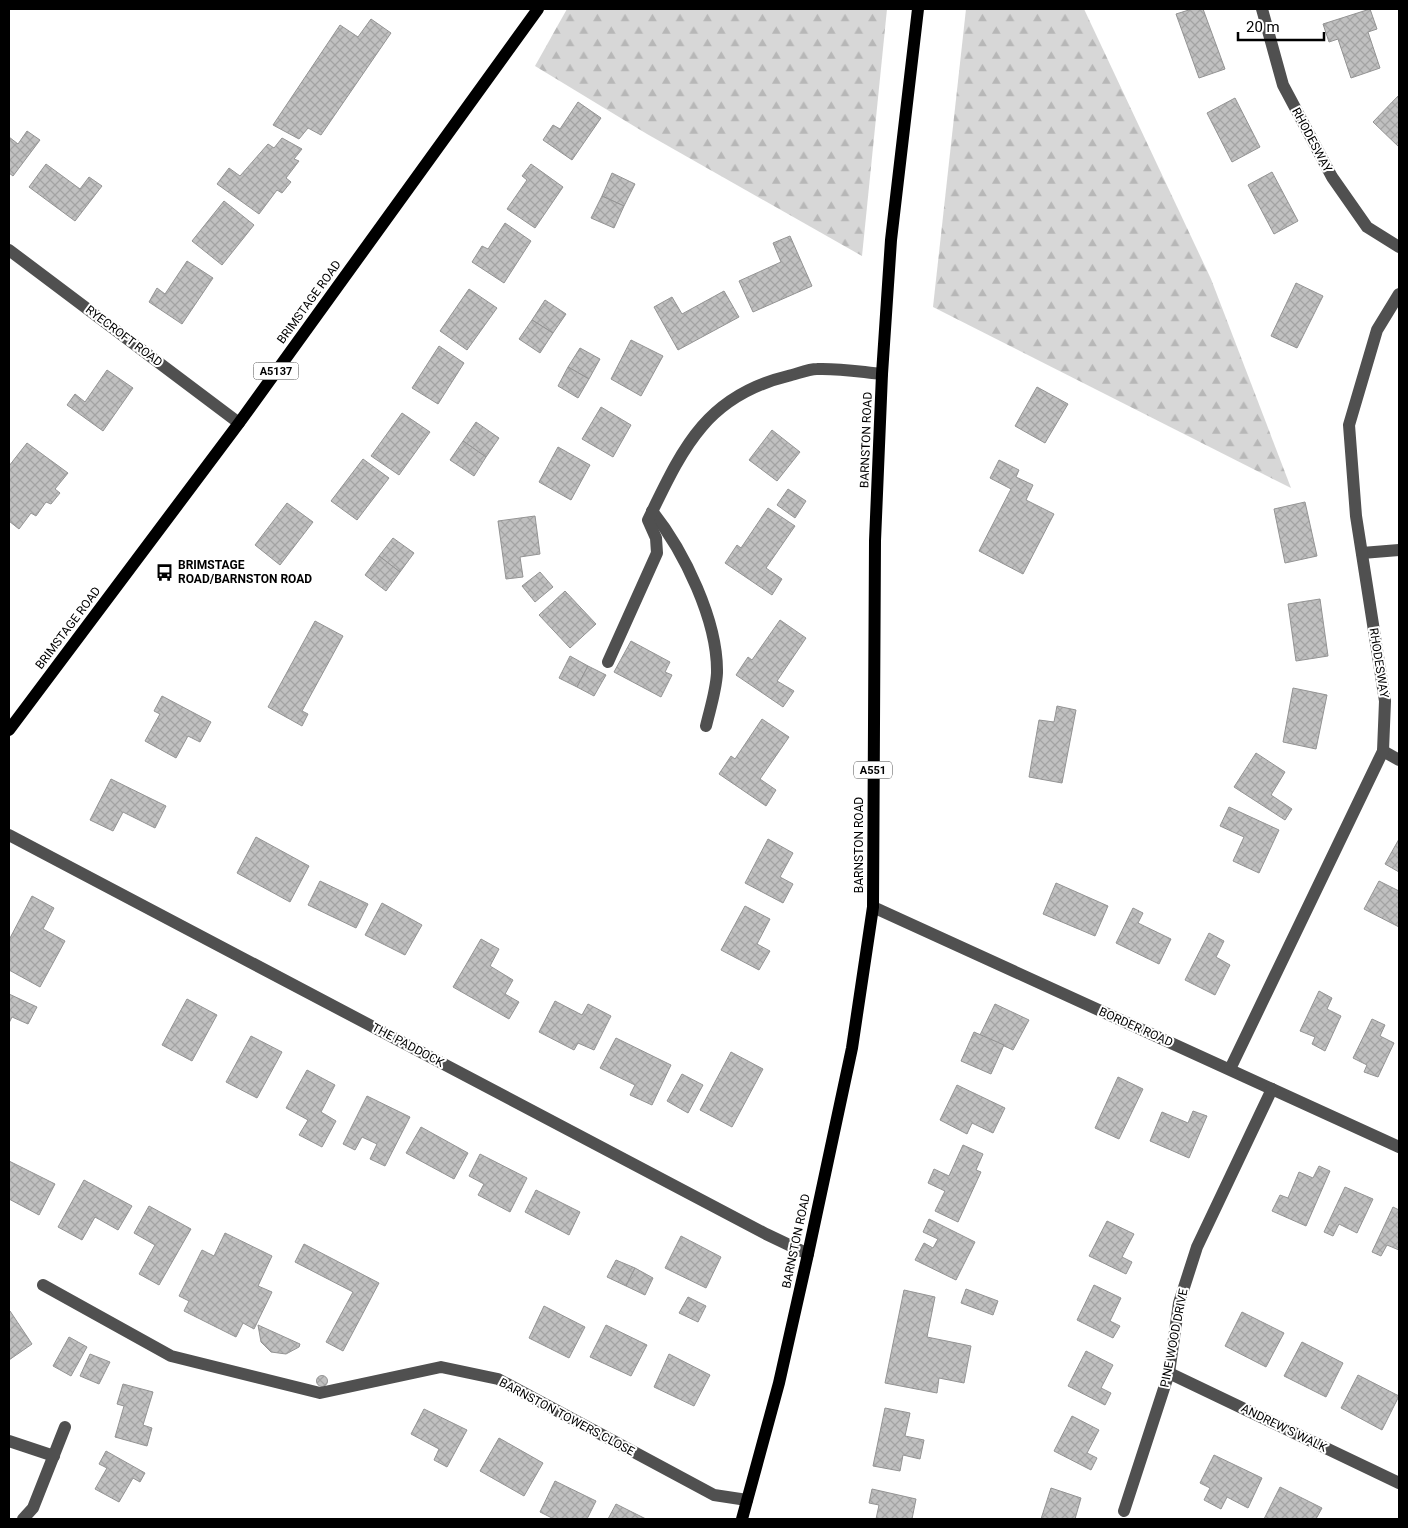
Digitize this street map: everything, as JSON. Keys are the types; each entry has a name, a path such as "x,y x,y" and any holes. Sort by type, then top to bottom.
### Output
{"main road":[{"name":"BRIMSTAGE ROAD","path":"9,730 239,423 538,9"},
{"name":"BARNSTON ROAD","path":"742,1519 779,1383 808,1254 852,1048 873,908 875,541 882,374 892,240 918,9"}],"street":[{"name":"RHODESWAY","path":"1262,9 1283,85 1332,177 1367,226 1399,247"},
{"name":"RYECROFT ROAD","path":"9,250 239,423"},
{"name":"RHODESWAY","path":"1230,1070 1383,751 1385,701 1356,516 1349,425 1377,330 1399,294"},
{"path":"608,662 658,554 656,538 649,527 650,516 683,449 706,419 732,399 766,381 817,369 882,374"},
{"path":"650,516 678,547 702,602 714,638 717,675 706,726"},
{"path":"1362,553 1399,550"},
{"path":"1383,751 1399,760"},
{"name":"THE PADDOCK","path":"9,835 766,1234 808,1254"},
{"name":"BORDER ROAD","path":"873,908 1399,1147"},
{"name":"PINE WOOD DRIVE","path":"1124,1510 1169,1373 1179,1303 1197,1247 1272,1089"},
{"name":"BARNSTON TOWERS CLOSE","path":"44,1285 172,1356 320,1394 441,1367 498,1379 714,1495 747,1500"},
{"name":"ANDREW'S WALK","path":"1169,1373 1399,1483"},
{"path":"23,1519 33,1508 65,1426"},
{"path":"9,1442 54,1456"}],"green space":[{"path":"567,9 887,9 862,256 647,134 535,66"},
{"path":"966,9 1084,9 1211,279 1291,488 933,307"}],"building":[{"path":"1192,9 1203,9 1225,69 1199,78 1176,14"},
{"path":"1370,9 1377,29 1368,32 1380,68 1351,78 1338,39 1329,42 1323,24"},
{"path":"371,19 391,33 321,135 308,128 299,139 273,125 340,25 358,37"},
{"path":"1399,95 1399,147 1373,122"},
{"path":"1235,98 1260,147 1232,162 1207,113"},
{"path":"578,102 601,118 572,160 543,140 553,125 560,129"},
{"path":"27,131 40,140 13,176 9,173 9,137 18,144"},
{"path":"282,138 302,149 294,159 299,161 286,178 291,182 282,193 277,190 259,214 217,184 229,168 240,176 268,144 274,148"},
{"path":"46,164 80,189 89,177 102,186 75,221 29,187"},
{"path":"531,164 563,187 535,228 507,209 527,180 522,176"},
{"path":"1272,172 1298,221 1274,234 1248,185"},
{"path":"612,173 635,184 624,206 602,196"},
{"path":"602,196 624,206 614,228 591,218"},
{"path":"224,201 254,225 222,265 192,241"},
{"path":"505,223 531,241 504,283 472,262 482,246 488,249"},
{"path":"790,236 812,286 753,312 739,281 781,262 773,243"},
{"path":"187,261 213,278 182,324 149,302 157,288 165,294"},
{"path":"1296,283 1323,296 1297,348 1271,336"},
{"path":"469,289 497,308 467,350 440,331"},
{"path":"724,291 739,317 678,350 654,307 672,297 682,314"},
{"path":"545,300 566,314 553,333 532,320"},
{"path":"532,320 553,333 540,353 519,339"},
{"path":"631,340 663,356 641,396 611,379"},
{"path":"439,346 464,363 438,404 412,388"},
{"path":"580,348 600,359 589,379 568,367"},
{"path":"568,367 589,379 578,398 558,386"},
{"path":"107,370 133,388 103,431 67,405 75,394 85,402"},
{"path":"1037,387 1068,404 1045,443 1015,426"},
{"path":"601,407 631,425 613,457 582,439"},
{"path":"402,413 430,432 399,475 371,456"},
{"path":"476,422 499,438 486,457 463,441"},
{"path":"772,430 800,452 777,481 749,460"},
{"path":"463,441 486,457 474,476 450,460"},
{"path":"27,443 68,473 55,489 60,493 51,504 46,502 36,516 31,513 19,529 9,521 9,466"},
{"path":"558,447 590,465 571,500 539,482"},
{"path":"363,459 389,478 357,520 331,501"},
{"path":"999,460 1019,470 1016,477 1033,485 1026,500 1054,514 1023,574 979,551 1011,489 990,478"},
{"path":"788,489 806,501 795,518 777,505"},
{"path":"1305,502 1317,556 1285,563 1274,509"},
{"path":"287,503 313,522 280,565 255,545"},
{"path":"768,508 795,526 766,568 782,579 772,595 725,563 737,545 741,548"},
{"path":"535,516 540,554 520,557 523,577 506,579 498,521"},
{"path":"393,538 414,553 400,572 379,556"},
{"path":"379,556 400,572 386,591 365,575"},
{"path":"540,572 553,587 535,602 522,586"},
{"path":"565,591 596,624 570,648 539,615"},
{"path":"1320,599 1328,656 1296,661 1288,604"},
{"path":"780,620 806,638 777,681 794,691 783,707 736,675 748,657 752,660"},
{"path":"315,621 343,636 302,711 308,714 302,726 268,707"},
{"path":"631,641 670,662 665,672 672,675 661,697 614,672"},
{"path":"570,656 588,666 577,687 559,678"},
{"path":"588,666 606,675 594,696 577,687"},
{"path":"1293,688 1327,695 1316,749 1283,742"},
{"path":"162,696 211,722 200,742 188,736 176,758 145,741 160,714 154,711"},
{"path":"1057,706 1076,710 1062,783 1029,777 1039,720 1054,722"},
{"path":"762,719 789,737 760,779 776,790 766,806 719,774 731,756 735,759"},
{"path":"1256,753 1285,772 1271,795 1292,809 1285,820 1234,787"},
{"path":"111,779 166,806 155,828 123,812 113,831 90,820"},
{"path":"1229,807 1279,830 1259,873 1233,861 1244,837 1220,826"},
{"path":"256,837 309,866 290,902 237,873"},
{"path":"768,839 793,853 780,877 793,884 783,903 745,883"},
{"path":"1399,839 1399,872 1385,864"},
{"path":"320,881 368,904 356,928 308,905"},
{"path":"1379,881 1399,891 1399,927 1364,909"},
{"path":"1056,883 1108,906 1095,936 1043,914"},
{"path":"32,896 54,908 43,929 65,941 40,987 9,970 9,940"},
{"path":"382,903 422,925 405,955 365,935"},
{"path":"745,906 770,919 757,944 770,951 759,970 721,950"},
{"path":"1133,908 1143,913 1138,923 1171,939 1159,964 1116,943"},
{"path":"1209,933 1224,941 1216,957 1230,965 1215,995 1185,980"},
{"path":"481,939 499,949 490,966 513,980 505,994 519,1002 509,1019 453,987"},
{"path":"1319,991 1332,998 1327,1009 1341,1016 1325,1051 1312,1044 1315,1037 1300,1031"},
{"path":"9,994 37,1007 28,1024 12,1017 9,1023"},
{"path":"187,999 217,1015 192,1061 162,1045"},
{"path":"555,1001 582,1015 588,1004 611,1016 594,1050 578,1043 574,1050 539,1032"},
{"path":"995,1004 1029,1020 1013,1050 980,1035"},
{"path":"1372,1019 1385,1025 1380,1036 1394,1043 1378,1077 1364,1072 1367,1065 1353,1058"},
{"path":"974,1032 1004,1045 991,1074 961,1061"},
{"path":"251,1036 282,1052 257,1098 226,1082"},
{"path":"616,1038 671,1065 652,1105 630,1095 635,1085 600,1068"},
{"path":"731,1052 763,1069 732,1127 700,1110"},
{"path":"307,1070 335,1085 321,1112 336,1121 322,1147 299,1135 308,1120 286,1108"},
{"path":"682,1074 703,1085 688,1113 667,1101"},
{"path":"1118,1077 1143,1089 1119,1139 1095,1128"},
{"path":"957,1085 1005,1108 993,1133 972,1123 967,1134 940,1120"},
{"path":"367,1096 410,1117 385,1166 370,1159 377,1144 362,1137 355,1150 343,1144"},
{"path":"1193,1111 1207,1116 1189,1158 1150,1141 1162,1112 1188,1123"},
{"path":"421,1127 468,1153 454,1179 406,1153"},
{"path":"963,1145 983,1154 976,1170 981,1172 958,1222 935,1211 945,1191 928,1183 934,1169 949,1176"},
{"path":"480,1154 527,1178 510,1212 478,1195 484,1184 469,1176"},
{"path":"9,1161 55,1184 39,1215 9,1199"},
{"path":"1319,1166 1330,1171 1306,1226 1272,1211 1280,1195 1288,1198 1299,1172 1313,1178"},
{"path":"84,1180 132,1206 118,1230 95,1217 82,1240 58,1227"},
{"path":"1345,1187 1373,1199 1357,1233 1339,1224 1333,1236 1324,1232"},
{"path":"536,1190 580,1212 569,1235 525,1212"},
{"path":"149,1206 191,1229 159,1285 139,1274 155,1245 134,1233"},
{"path":"1393,1207 1399,1210 1399,1250 1387,1245 1381,1256 1372,1252"},
{"path":"929,1219 975,1242 956,1280 915,1260 924,1243 933,1248 938,1239 923,1232"},
{"path":"1107,1221 1134,1234 1122,1257 1132,1262 1126,1274 1089,1256"},
{"path":"225,1233 272,1256 258,1286 272,1292 254,1329 243,1323 236,1337 184,1311 189,1301 179,1296 202,1250 214,1256"},
{"path":"681,1236 721,1257 706,1288 665,1268"},
{"path":"304,1244 379,1283 343,1351 326,1342 353,1292 295,1262"},
{"path":"616,1260 635,1268 626,1286 607,1277"},
{"path":"635,1268 653,1278 645,1295 626,1286"},
{"path":"1094,1285 1121,1298 1110,1321 1120,1326 1113,1338 1077,1320"},
{"path":"966,1289 998,1301 993,1315 961,1303"},
{"path":"904,1290 935,1297 927,1337 971,1346 964,1383 939,1378 937,1393 885,1383"},
{"path":"688,1297 706,1306 698,1322 679,1313"},
{"path":"544,1306 585,1327 569,1358 529,1338"},
{"path":"9,1312 32,1344 9,1360"},
{"path":"1242,1312 1284,1333 1266,1367 1225,1346"},
{"path":"258,1325 300,1344 299,1347 286,1354 271,1352 261,1342"},
{"path":"606,1325 647,1345 631,1376 590,1357"},
{"path":"69,1337 87,1347 71,1376 53,1366"},
{"path":"1302,1342 1343,1363 1326,1397 1284,1376"},
{"path":"1086,1351 1113,1365 1101,1388 1111,1393 1105,1405 1068,1386"},
{"path":"90,1354 110,1362 99,1384 80,1376"},
{"path":"669,1354 710,1375 694,1406 654,1387"},
{"path":"322,1375 328,1381 322,1387 316,1381"},
{"path":"1358,1375 1399,1396 1382,1430 1341,1408"},
{"path":"123,1384 153,1392 143,1425 152,1428 147,1446 115,1437 124,1406 117,1404"},
{"path":"885,1408 910,1413 905,1436 924,1440 920,1459 903,1455 900,1471 873,1466"},
{"path":"424,1409 467,1430 447,1467 434,1460 439,1449 411,1434"},
{"path":"1072,1416 1099,1430 1087,1453 1097,1458 1091,1470 1054,1451"},
{"path":"499,1438 543,1463 524,1496 480,1471"},
{"path":"106,1451 145,1473 140,1482 133,1478 119,1502 95,1489 107,1468 99,1464"},
{"path":"1214,1455 1262,1478 1248,1508 1227,1497 1221,1509 1204,1500 1210,1488 1200,1483"},
{"path":"555,1481 596,1501 587,1519 554,1519 540,1512"},
{"path":"1280,1487 1322,1508 1316,1519 1264,1519"},
{"path":"1051,1488 1081,1498 1075,1519 1041,1519"},
{"path":"872,1489 916,1499 912,1519 876,1519 879,1505 869,1503"},
{"path":"616,1504 646,1519 608,1519"}],"place":[{"name":"BRIMSTAGE ROAD/BARNSTON ROAD","path":"164,572"}]}
